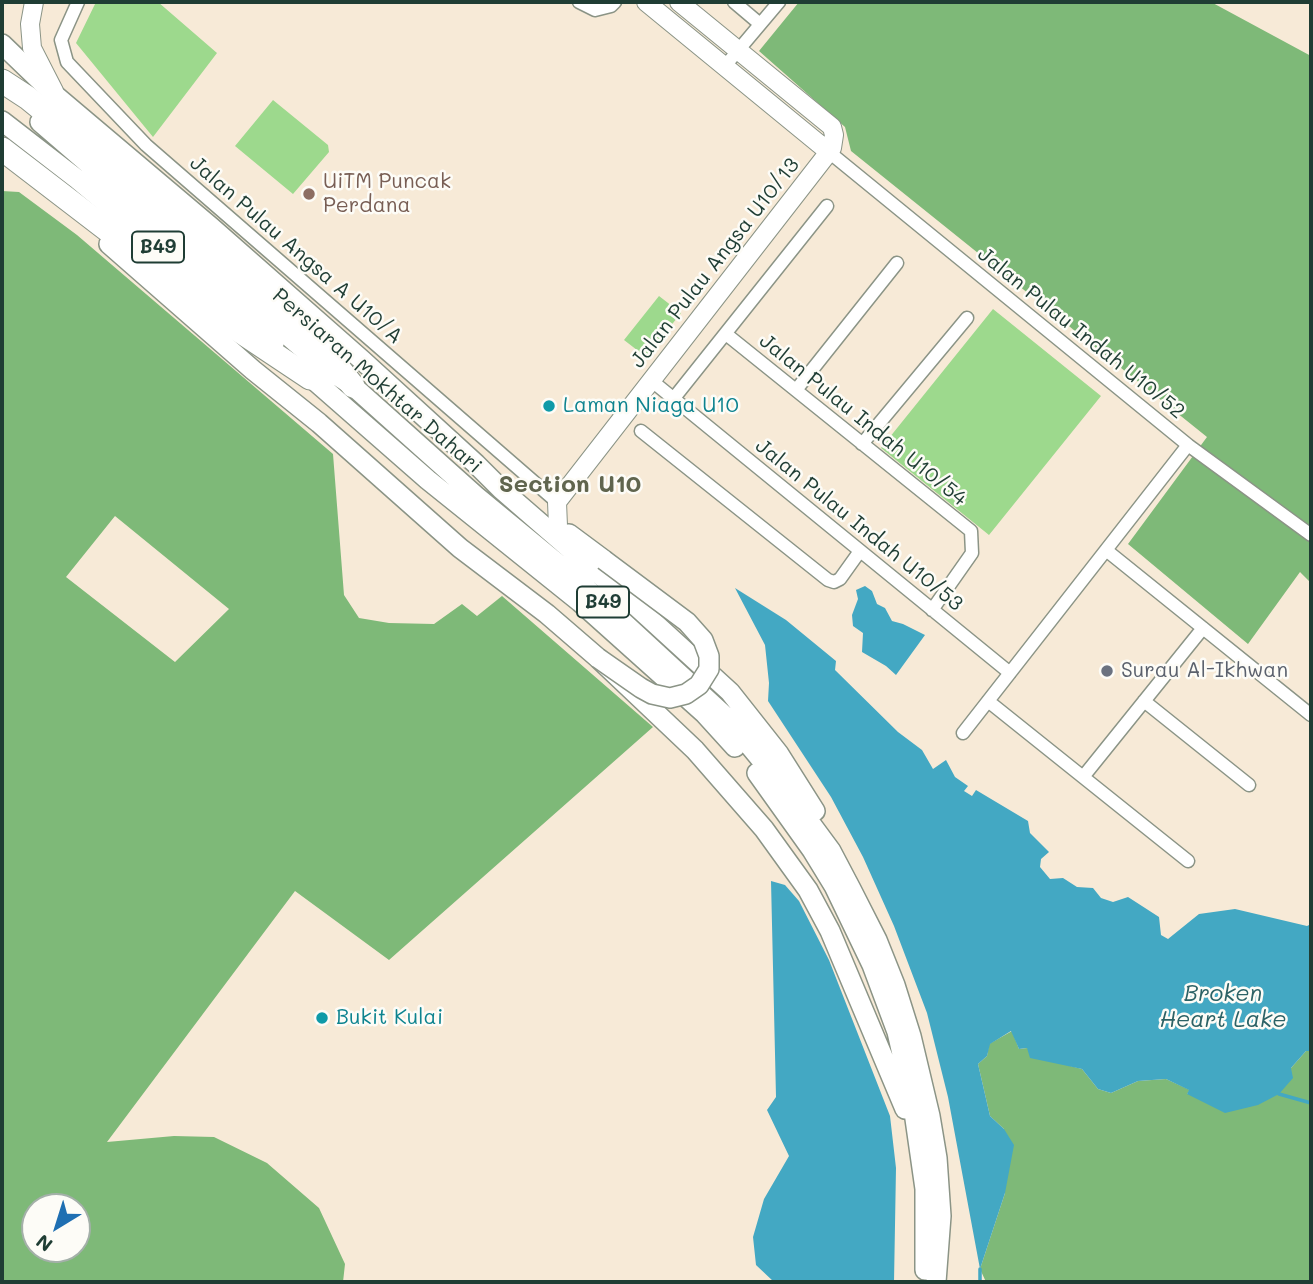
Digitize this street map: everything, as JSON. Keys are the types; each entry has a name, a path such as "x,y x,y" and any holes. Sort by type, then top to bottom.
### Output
{"highway":[{"path":"2,81 27,98 246,276 327,353 353,386"},
{"path":"2,149 238,330 310,378"}],"main road":[{"name":"B49","path":"2,44 56,96 211,227 730,692 756,722 801,787 820,820 831,851"},
{"name":"Persiaran Mokhtar Dahari","path":"2,90 323,366 353,386 476,496 573,576 725,716 786,790 831,851 877,940 911,1036 937,1158 941,1216 936,1282"},
{"name":"Persiaran Mokhtar Dahari","path":"2,121 77,179 213,292 428,480 612,630 705,714 755,770 834,886 872,965 900,1044 912,1098 925,1189 925,1282"},
{"path":"2,155 118,251 460,548 547,614 598,658 695,750 764,829 808,890 830,931 863,1006 901,1098 921,1156"},
{"path":"476,464 687,622 703,640 709,656 709,669 699,685 686,694 670,698 641,688 598,658"}],"street":[{"path":"34,2 30,24 32,48 56,96"},
{"name":"Jalan Pulau Angsa A U10/A","path":"78,2 61,40 67,62 146,145 557,502"},
{"path":"579,2 595,10 611,6 615,2"},
{"path":"646,2 829,152"},
{"path":"679,2 738,51"},
{"path":"725,66 779,2"},
{"path":"739,3 760,24"},
{"name":"Jalan Pulau Angsa U10/13","path":"557,502 832,148 832,127 738,51"},
{"name":"Jalan Pulau Indah U10/52","path":"829,152 1188,445 963,733"},
{"path":"2,161 28,176"},
{"path":"674,398 827,206"},
{"path":"796,390 897,263"},
{"path":"862,443 967,318"},
{"name":"Jalan Pulau Indah U10/54","path":"726,334 971,531 972,553 932,610"},
{"name":"Jalan Pulau Indah U10/53","path":"652,381 1010,673"},
{"path":"641,430 828,580 834,582 840,579 860,551"},
{"path":"1188,445 1311,535"},
{"path":"557,502 558,526"},
{"path":"1106,550 1311,715"},
{"path":"1083,777 1203,628"},
{"path":"988,701 1188,861"},
{"path":"1144,701 1249,785"}],"green space":[{"path":"96,2 158,2 217,53 153,137 76,43"},
{"path":"799,2 1211,2 1311,56 1311,583 1300,572 1248,644 1128,544 1207,437 851,151 845,127 759,51"},
{"path":"273,100 328,145 329,152 293,194 235,146"},
{"path":"2,191 19,192 77,235 333,454 344,595 359,618 389,623 434,624 462,604 477,616 502,596 653,727 389,960 295,891 107,1142 174,1136 214,1137 267,1163 319,1208 345,1264 343,1282 2,1282","holes":["115,516 229,609 175,662 66,577"]},
{"path":"659,296 681,313 646,357 624,340"},
{"path":"993,309 1101,396 989,535 881,448"},
{"path":"1012,1031 1019,1049 1027,1048 1063,1064 1082,1069 1098,1089 1111,1093 1138,1081 1166,1079 1190,1090 1187,1094 1291,1068 1306,1051 1311,1051 1311,1282 986,1282 980,1269 1005,1193 1004,1129 990,1116 978,1064 987,1056 989,1044"}],"water":[{"path":"865,586 872,591 877,604 885,608 892,621 925,635 896,675 862,652 863,633 853,626 852,615 858,599 856,590"},
{"name":"Broken Heart Lake","path":"735,588 786,620 836,661 835,670 898,732 922,750 933,769 946,760 955,777 968,786 964,791 972,796 976,790 1028,821 1030,833 1049,852 1041,859 1040,867 1050,879 1063,878 1077,887 1093,888 1101,898 1113,902 1128,897 1159,917 1161,935 1168,939 1199,914 1235,909 1307,926 1311,924 1311,1051 1306,1051 1291,1068 1293,1078 1279,1094 1258,1105 1225,1113 1187,1094 1189,1090 1166,1079 1138,1081 1111,1093 1098,1089 1082,1069 1030,1058 1027,1048 1019,1049 1011,1031 990,1044 987,1056 978,1064 990,1116 1004,1129 1014,1145 1005,1193 980,1269 948,1097 927,1013 894,926 863,857 831,797 768,701 765,645"},
{"path":"771,881 785,885 799,901 829,960 890,1116 896,1168 894,1282 774,1282 756,1265 753,1237 764,1199 789,1156 767,1110 776,1097"}],"waterway":[{"path":"1279,1094 1311,1103"},
{"path":"980,1269 980,1282"}],"place":[{"name":"UiTM Puncak Perdana","path":"309,194"},
{"name":"Laman Niaga U10","path":"549,406"},
{"name":"Surau Al-Ikhwan","path":"1107,671"},
{"name":"Bukit Kulai","path":"322,1018"}],"district":[{"name":"Section U10","path":"570,485"}]}
